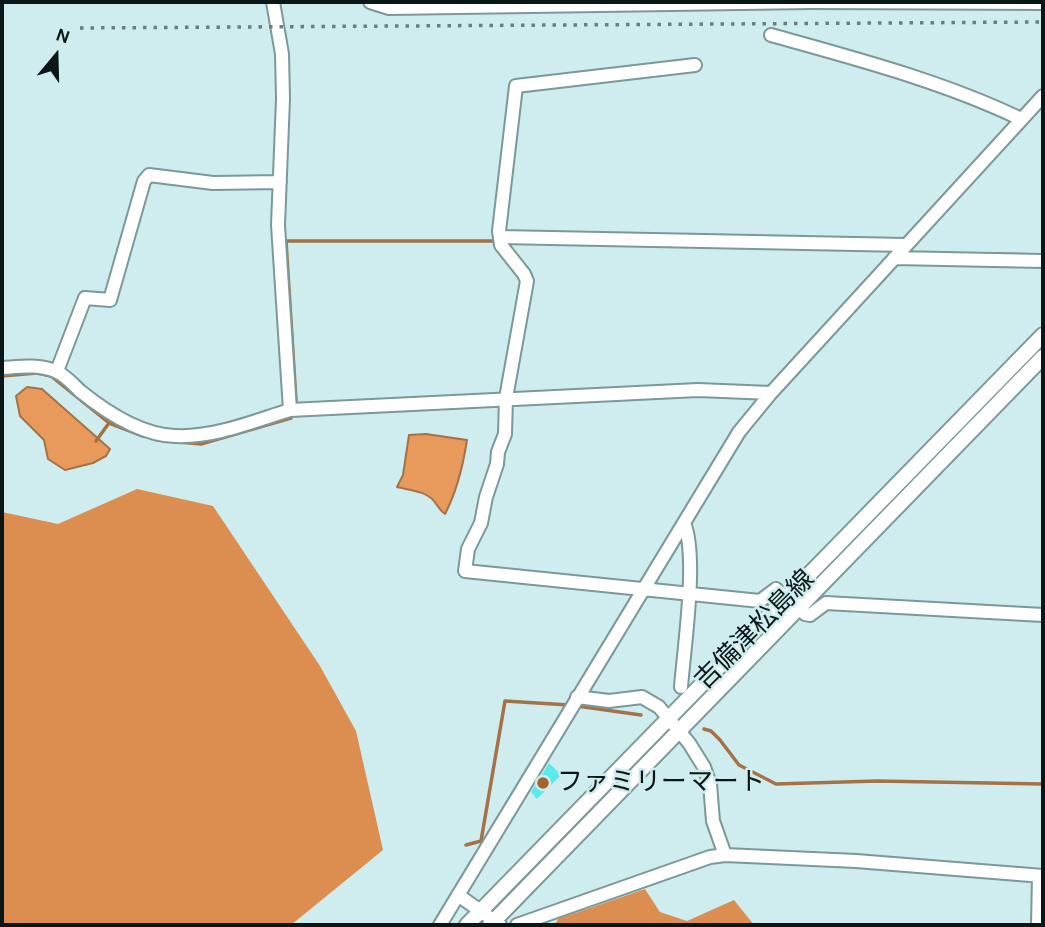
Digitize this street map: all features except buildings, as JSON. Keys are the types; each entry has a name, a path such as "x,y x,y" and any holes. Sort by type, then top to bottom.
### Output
{"main road":[{"name":"吉備津松島線","path":"467,925 1043,335"},
{"name":"吉備津松島線","path":"495,924 1043,357"}],"street":[{"path":"273,2 282,54 284,99 278,225 290,410"},
{"path":"370,2 389,8 813,2 1043,3"},
{"path":"771,35 872,63 994,106 1021,119"},
{"path":"695,65 516,86 499,231 501,240 527,281 506,398 505,434 486,496 481,523 468,549 464,572 760,601 776,589 788,597 798,609 810,615 825,603 1043,615"},
{"path":"440,925 739,432 771,393 1043,96"},
{"path":"57,371 85,298 110,300 144,181 149,175 213,183 280,182"},
{"path":"501,240 901,251 1043,261"},
{"path":"2,368 35,367 57,371 107,412 124,421 174,436 206,434 290,410 698,390 771,393"},
{"path":"681,687 689,593 689,536 684,523"},
{"path":"574,702 642,697 659,707 670,718 704,767 710,784 713,821 725,855"},
{"path":"517,925 710,857 725,855 856,861 1041,876 1038,925"},
{"path":"458,895 495,924"}],"shaded area":[{"path":"27,387 42,389 110,449 106,456 93,463 65,470 48,459 44,440 20,416 16,396"},
{"path":"426,434 467,440 459,478 445,514 426,495 397,487 403,475 409,435"},
{"path":"137,489 213,506 320,666 356,731 383,850 291,925 2,925 2,512 58,524"},
{"path":"645,889 660,912 687,921 734,900 754,925 555,925 558,919"}],"waterway":[{"path":"296,401 286,241 499,241"},
{"path":"993,254 1043,255"},
{"path":"2,376 37,373 51,376 109,423 143,436"},
{"path":"157,440 201,444 291,418"},
{"path":"96,441 109,423"},
{"path":"466,845 481,841 505,701 569,705"},
{"path":"577,706 641,715"},
{"path":"704,729 711,731 720,740 739,765 776,784 877,781 1043,784"}],"railway":[{"path":"80,28 1043,22"}],"place":[{"name":"ファミリーマート","path":"543,783"}]}
